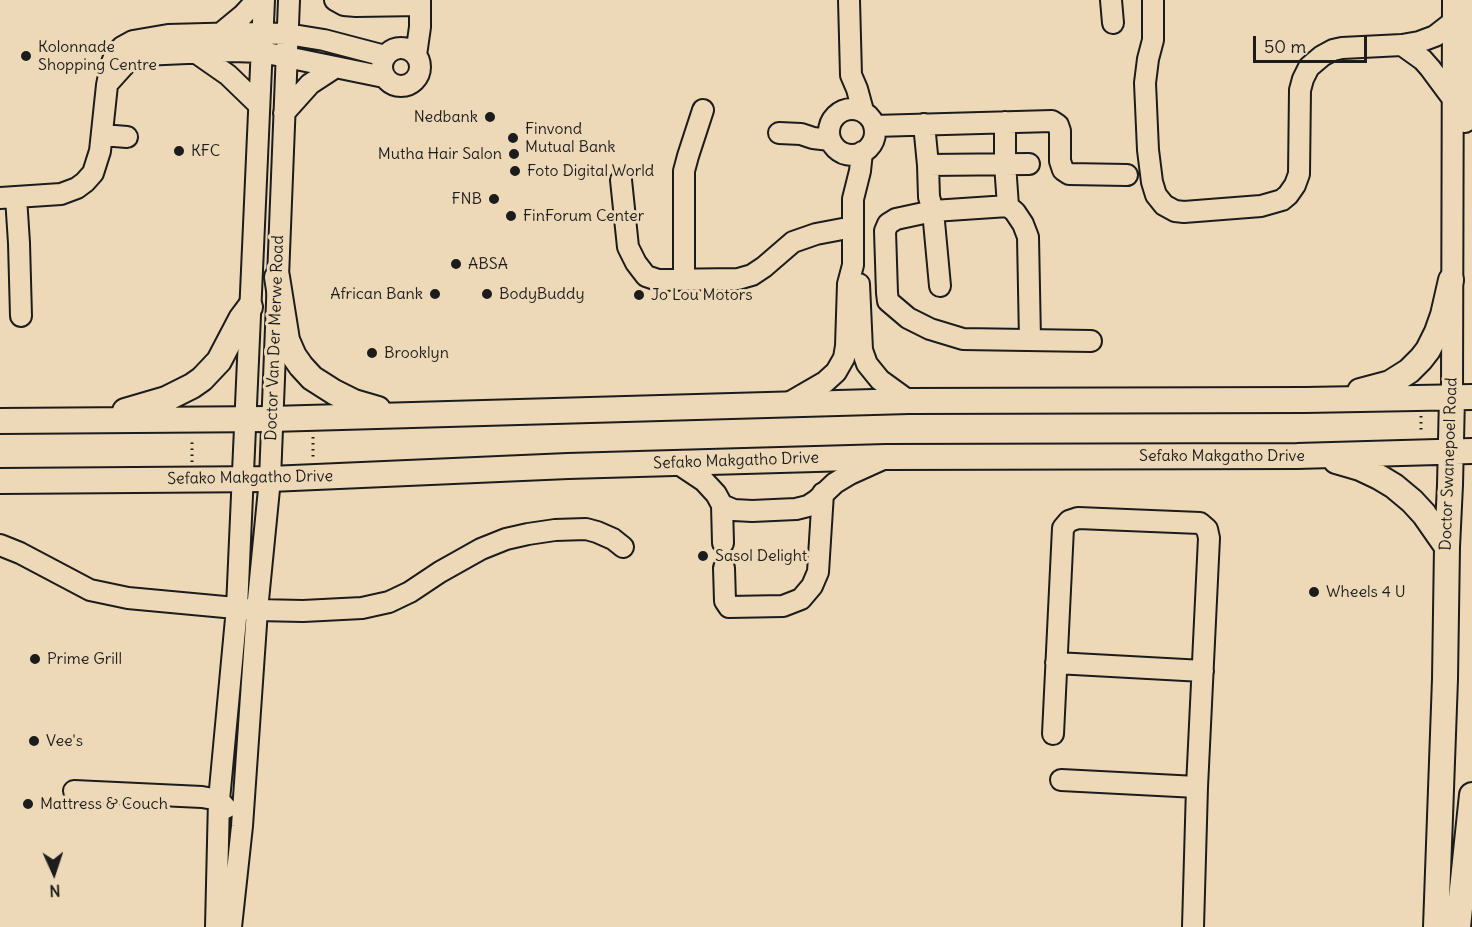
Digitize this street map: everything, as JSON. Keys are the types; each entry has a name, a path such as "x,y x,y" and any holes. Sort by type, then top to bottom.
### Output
{"main road":[{"path":"277,277 287,340 301,366 321,384 347,399 400,415"},
{"path":"1305,400 1378,387 1390,383 1409,371 1421,359 1434,338 1443,315 1451,280"},
{"path":"87,420 158,402 192,386 215,365 250,307"},
{"path":"0,421 272,419 909,401 1305,400 1462,397"},
{"name":"Doctor Swanepoel Road","path":"1436,927 1447,547 1461,452 1462,397"},
{"name":"Sefako Makgatho Drive","path":"0,481 313,477 886,457 1297,456 1461,452"},
{"path":"1297,456 1348,464 1394,486 1412,501 1432,524 1447,547"},
{"path":"1468,911 1472,795"}],"street":[{"path":"220,34 257,0"},
{"name":"Doctor Van Der Merwe Road","path":"216,927 219,800 237,608 264,0"},
{"name":"Doctor Van Der Merwe Road","path":"231,927 242,826 256,610 270,478 289,0"},
{"path":"335,0 356,6 420,6"},
{"path":"779,134 801,134 813,138 841,136 867,149 874,138 869,118 851,75 849,0"},
{"path":"1111,0 1113,23"},
{"path":"1153,0 1153,40 1145,83 1152,182 1156,195 1164,205 1175,211 1184,212 1261,206 1282,200 1295,185 1299,174 1300,90 1309,67 1333,50 1402,45 1428,40 1453,22"},
{"name":"Doctor Swanepoel Road","path":"1453,0 1451,280 1462,397"},
{"path":"1453,199 1466,110 1468,0"},
{"path":"107,85 128,61 142,55 232,51 287,34 400,53 419,60 420,72 412,83 400,86 388,82 384,77 382,66 400,53 408,26 420,6"},
{"path":"21,316 20,255 8,198 61,194 77,188 93,173 100,151 111,65 115,55 122,47 133,41 168,35 220,34 262,42 286,56 384,77"},
{"path":"1402,45 1430,68 1453,99"},
{"path":"195,52 228,75 259,105"},
{"path":"284,113 310,84 336,67"},
{"path":"787,404 833,376 842,363 846,346 848,284 853,265 853,199 860,171 841,136 845,90 851,75"},
{"path":"841,136 851,108 869,118 924,124 1052,121 1058,125 1060,131 1060,160 1063,170 1069,174 1127,175"},
{"path":"684,280 684,171 703,110"},
{"path":"1005,122 1008,206"},
{"path":"924,124 929,198 933,211 940,286"},
{"path":"102,135 127,137"},
{"path":"928,165 1029,164"},
{"path":"621,180 628,247 646,276 658,280 738,279 752,275 764,267 793,242 816,234 853,227"},
{"path":"1030,340 1028,237 1023,224 1008,206 933,211 896,219 888,224 885,231 888,301 908,318 930,329 963,339 1091,341"},
{"path":"853,265 859,284 862,350 867,364 880,380 909,401"},
{"path":"722,505 734,510 746,511 796,509 812,504 850,474 886,457"},
{"path":"677,463 704,481 716,494 722,505 723,543"},
{"path":"724,568 725,601 729,607 783,606 801,599 812,586 818,572 824,494"},
{"path":"1053,734 1063,528 1069,521 1078,518 1200,524 1207,529 1209,538 1193,927"},
{"path":"0,545 90,590 128,598 256,610 303,611 362,608 389,602 410,592 481,549 506,539 528,534 586,529 613,539 623,547"},
{"path":"1056,663 1203,671"},
{"path":"1061,780 1197,787"},
{"path":"74,791 202,796 219,800 242,826"}],"path":[{"path":"1421,398 1422,453"},
{"path":"313,418 313,477"},
{"path":"192,419 192,479"}],"place":[{"name":"Kolonnade Shopping Centre","path":"26,56"},
{"name":"Nedbank","path":"490,117"},
{"name":"Finvond Mutual Bank","path":"513,138"},
{"name":"KFC","path":"179,151"},
{"name":"Mutha Hair Salon","path":"514,154"},
{"name":"Foto Digital World","path":"515,171"},
{"name":"FNB","path":"494,199"},
{"name":"FinForum Center","path":"511,216"},
{"name":"ABSA","path":"456,264"},
{"name":"African Bank","path":"435,294"},
{"name":"BodyBuddy","path":"487,294"},
{"name":"Jo Lou Motors","path":"639,295"},
{"name":"Brooklyn","path":"372,353"},
{"name":"Sasol Delight","path":"703,556"},
{"name":"Wheels 4 U","path":"1314,592"},
{"name":"Prime Grill","path":"35,659"},
{"name":"Vee's","path":"34,741"},
{"name":"Mattress & Couch","path":"28,804"}]}
